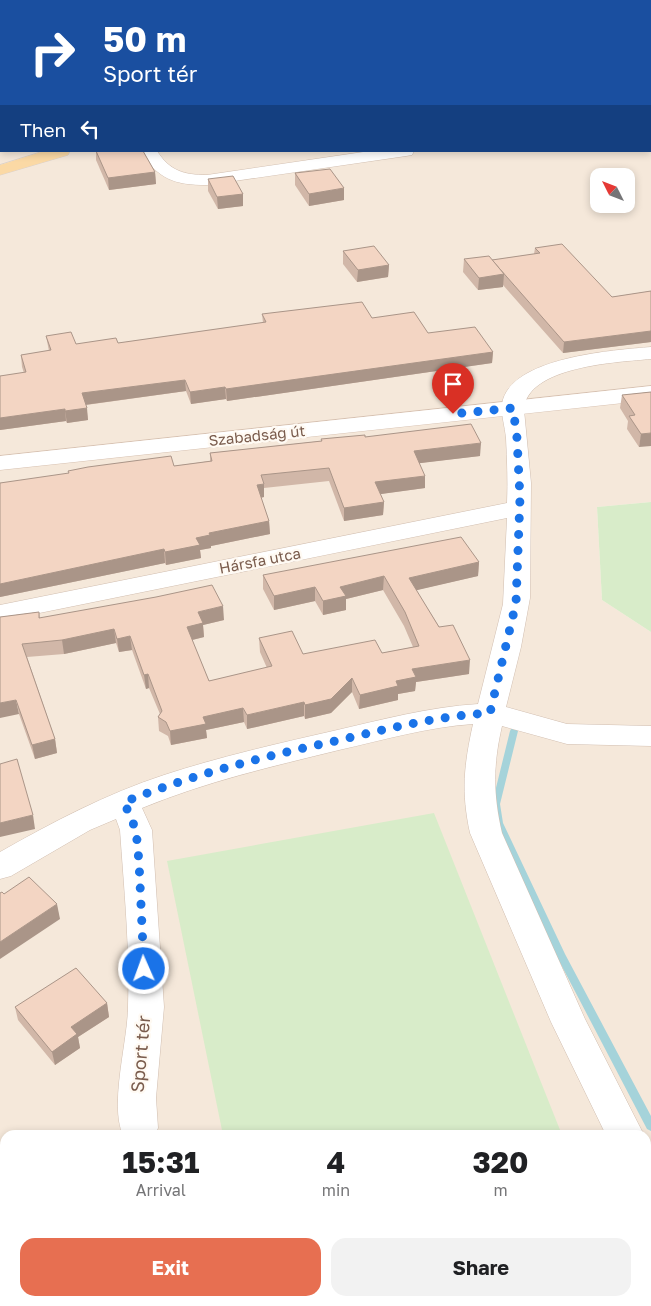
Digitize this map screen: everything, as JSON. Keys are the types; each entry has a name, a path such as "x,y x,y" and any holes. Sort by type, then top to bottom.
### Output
{"main road":[{"path":"0,170 59,152"}],"street":[{"path":"149,152 162,169 168,173 184,178 207,180 399,152"},
{"path":"623,1130 569,1022 486,833 480,806 478,778 490,713 516,603 519,508 517,438 513,408 516,395 521,388 558,367 651,353"},
{"name":"Szabadság út","path":"0,463 651,393"},
{"name":"Hársfa utca","path":"0,613 519,508"},
{"path":"0,867 48,838 124,802 173,783 229,766 407,724 457,715 490,713 568,734 651,736"},
{"name":"Sport tér","path":"124,802 136,830 144,940 146,1006 137,1098 139,1128"}],"shaded area":[{"path":"0,152 651,152 651,502 597,507 602,600 651,632 651,1130 0,1130"}],"green space":[{"path":"651,502 651,632 602,600 597,507"},
{"path":"434,813 560,1130 222,1130 167,861"}],"building":[{"path":"96,152 144,152 155,172 108,178"},
{"path":"330,169 344,188 309,194 295,173"},
{"path":"233,176 243,194 217,197 208,179"},
{"path":"562,244 612,297 651,291 651,331 564,342 492,260 540,253 535,248"},
{"path":"374,246 389,265 358,270 343,251"},
{"path":"489,256 504,274 479,278 464,259"},
{"path":"362,302 372,318 414,312 428,333 475,327 493,352 226,389 225,387 190,392 185,380 82,393 87,408 65,411 65,409 0,418 0,376 26,372 21,355 51,350 46,336 71,332 76,344 116,338 118,343 266,322 262,314"},
{"path":"651,392 651,433 641,434 629,416 635,415 622,395"},
{"path":"471,424 481,443 414,451 425,476 375,482 384,502 344,508 329,468 261,475 264,484 257,485 269,521 209,533 210,535 196,538 200,545 165,552 164,549 0,584 0,483 69,473 68,471 88,467 171,456 174,466 212,461 210,453 322,441 321,439 365,435 365,437"},
{"path":"461,537 479,562 409,578 439,627 453,625 470,660 412,669 416,677 396,681 398,686 360,695 352,678 331,699 305,705 304,702 247,715 243,708 203,717 206,724 170,731 166,722 158,717 162,711 148,674 144,675 130,636 117,639 114,629 62,640 22,644 55,739 32,745 16,700 0,703 0,617 39,612 39,618 212,585 223,606 198,612 203,623 187,627 209,681 272,666 259,638 292,631 303,654 375,640 382,653 419,646 405,612 384,576 340,587 346,596 323,601 315,587 274,596 263,575"},
{"path":"17,759 33,815 0,823 0,764"},
{"path":"29,877 57,904 0,942 0,893 4,894"},
{"path":"76,968 107,1003 71,1027 77,1034 52,1052 15,1007"}],"waterway":[{"path":"514,731 496,804 499,823 561,955 651,1126"}],"route":[{"path":"144,969 136,830 124,802 173,783 229,766 407,724 457,715 490,713 516,603 520,498 517,438 513,408 453,414"}]}
